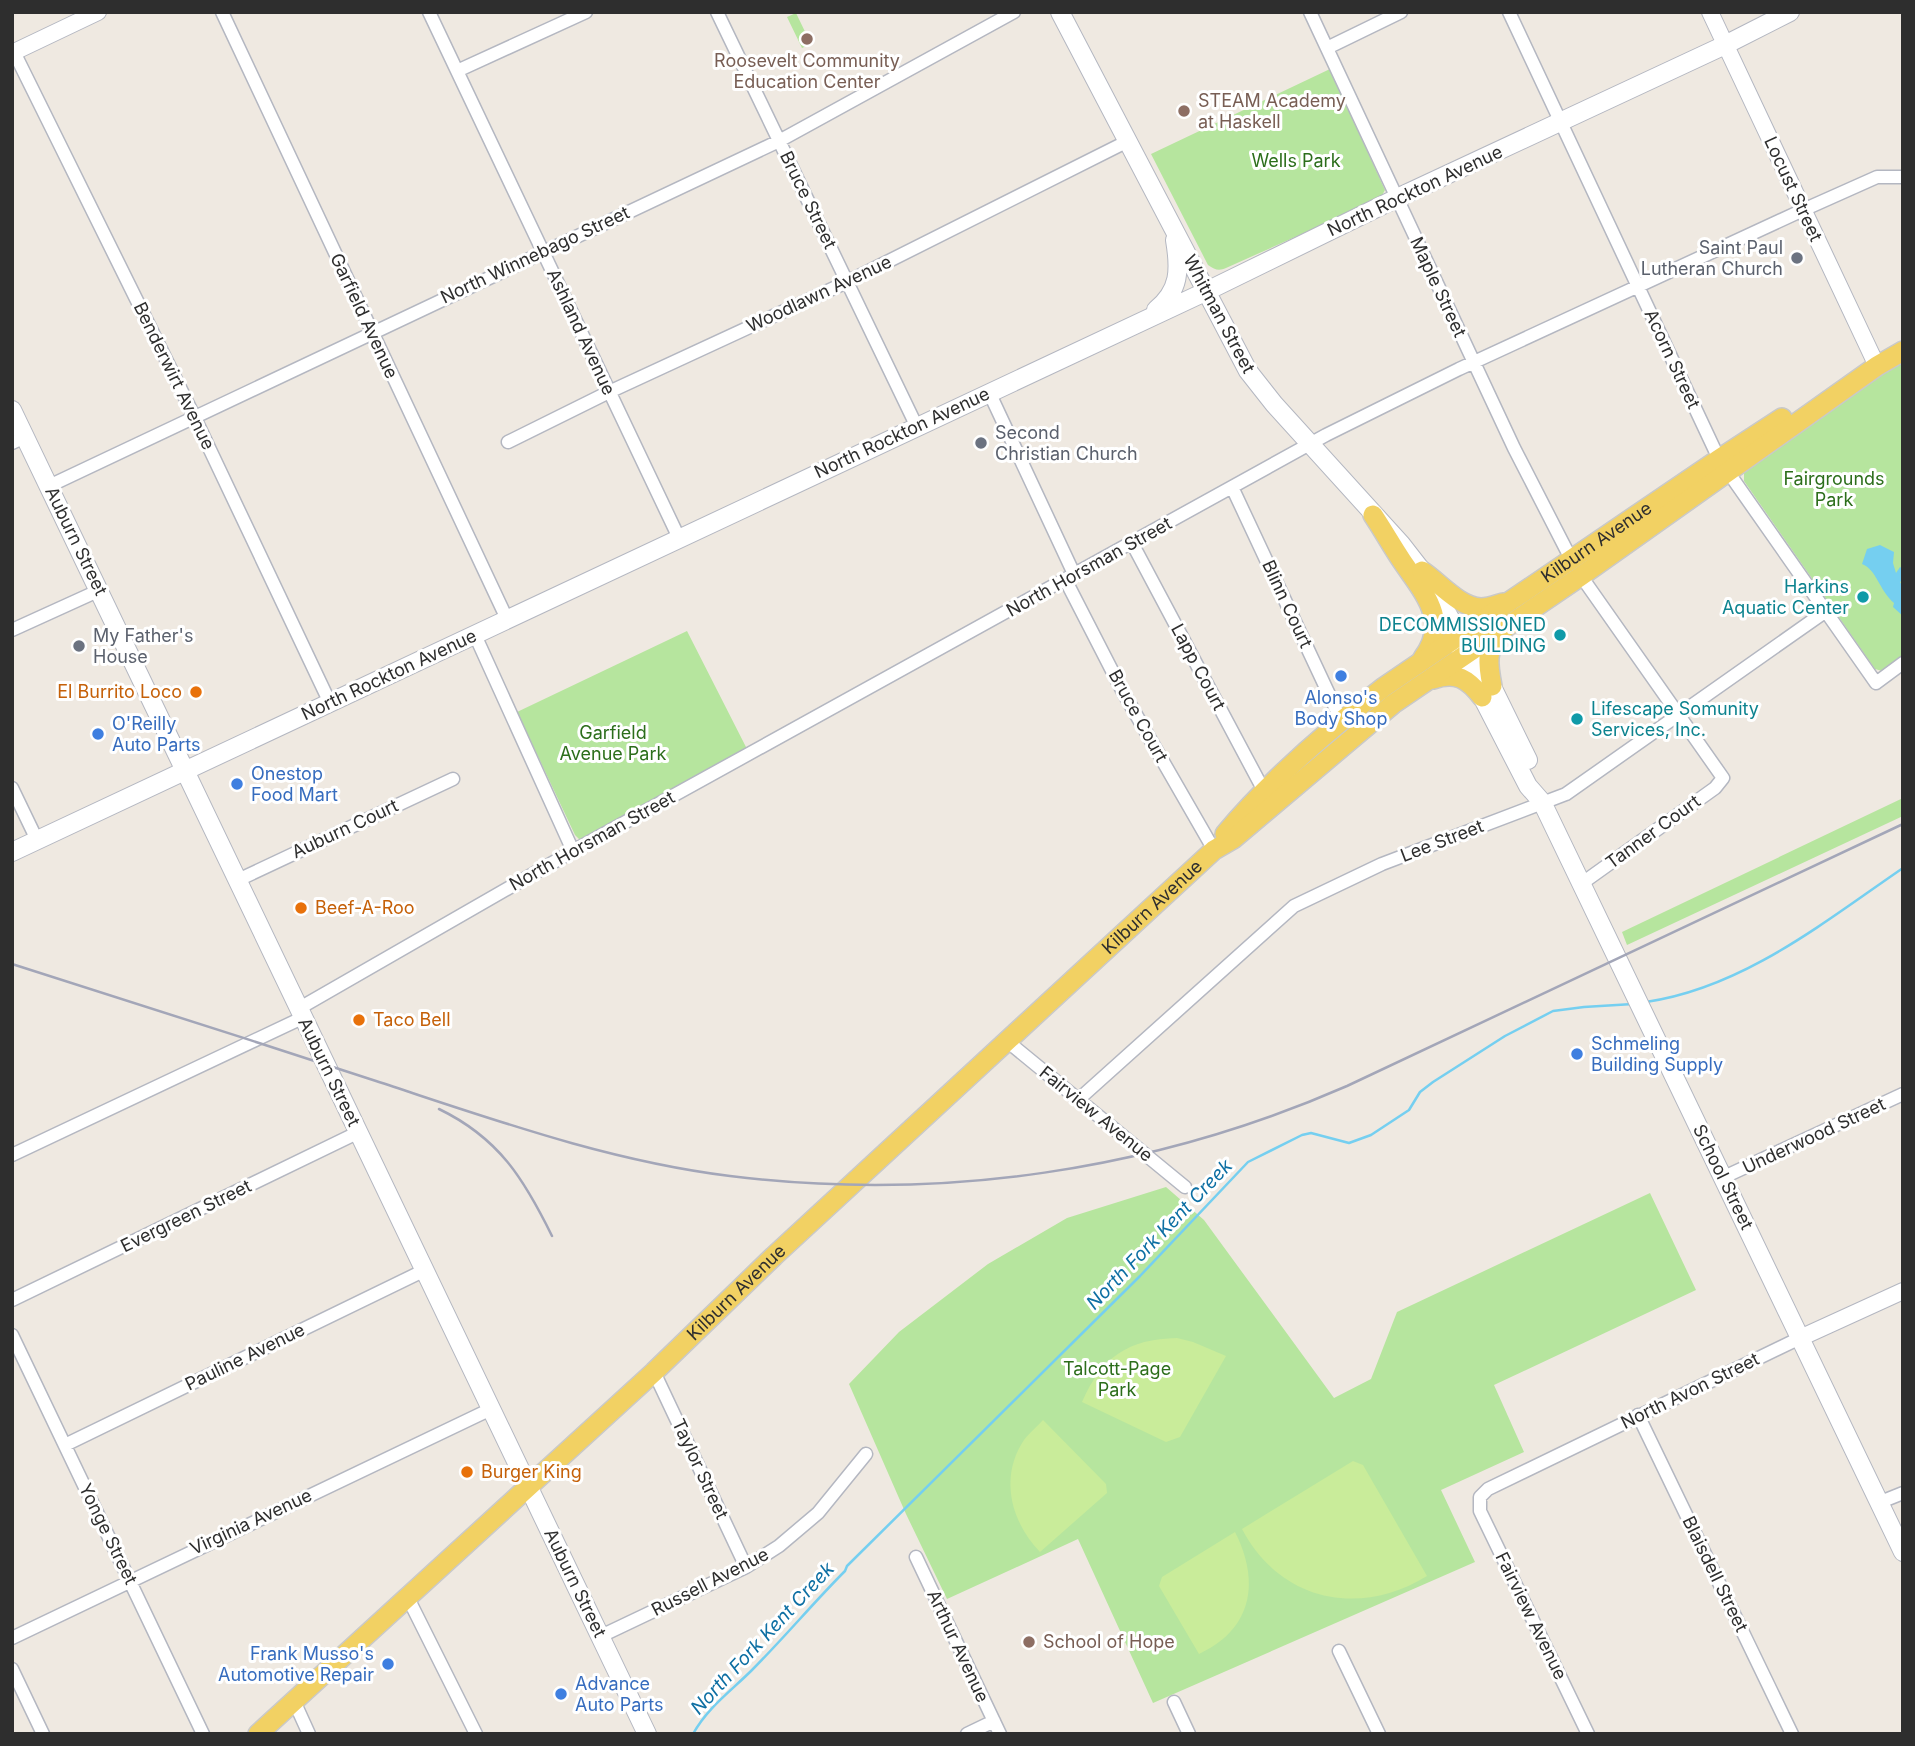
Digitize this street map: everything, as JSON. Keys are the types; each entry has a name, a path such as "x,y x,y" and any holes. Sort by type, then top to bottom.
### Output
{"main road":[{"name":"Whitman Street","path":"1060,12 1248,371 1274,404 1423,571 1465,646"},
{"name":"North Rockton Avenue","path":"12,852 916,425 1207,291 1397,198 1725,46 1790,12"},
{"path":"1144,320 1169,299 1174,290 1178,256 1173,227"},
{"name":"Kilburn Avenue","path":"1214,850 1225,833 1264,790 1341,720 1465,646 1505,626 1576,567 1723,466 1782,419 1874,361 1903,339"},
{"name":"Kilburn Avenue","path":"1874,361 1903,351"},
{"name":"Auburn Street","path":"12,410 19,440 49,486 100,590 300,1014 647,1734"},
{"path":"1373,515 1433,611 1434,639 1422,672 1439,677 1457,676 1487,691 1488,653 1495,637 1505,626"},
{"name":"Kilburn Avenue","path":"1465,646 1511,600 1576,567"},
{"path":"1423,571 1473,606 1488,607 1511,600"},
{"name":"School Street","path":"1465,646 1539,784 1542,802 1903,1552"},
{"name":"Kilburn Avenue","path":"258,1734 654,1372 774,1256 1214,850 1233,839 1393,704 1422,672"}],"street":[{"name":"Garfield Avenue","path":"222,12 507,619"},
{"name":"Ashland Avenue","path":"429,12 679,538"},
{"path":"457,71 586,12"},
{"name":"Bruce Street","path":"716,12 916,425"},
{"name":"North Winnebago Street","path":"49,486 779,141 1014,12"},
{"name":"Maple Street","path":"1310,12 1548,518 1576,567 1723,778"},
{"path":"1327,48 1401,12"},
{"name":"Acorn Street","path":"1509,12 1723,466 1876,682 1903,663"},
{"name":"Locust Street","path":"1710,12 1874,361"},
{"path":"13,52 90,14"},
{"name":"Benderwirt Avenue","path":"13,52 194,416 330,703"},
{"name":"Woodlawn Avenue","path":"508,442 609,392 848,282 1128,141"},
{"name":"North Horsman Street","path":"12,1155 300,1014 573,851 1311,443 1473,362 1803,210 1877,177 1903,177"},
{"path":"989,392 1070,577"},
{"name":"Blinn Court","path":"1233,487 1341,720"},
{"name":"Lapp Court","path":"1132,543 1264,790"},
{"name":"Bruce Court","path":"1070,577 1123,692 1214,850"},
{"path":"12,630 100,590"},
{"name":"Lee Street","path":"1079,1100 1294,906 1382,864 1566,794 1826,611"},
{"path":"475,635 573,851"},
{"name":"Tanner Court","path":"1581,884 1715,788 1723,778"},
{"name":"Auburn Court","path":"238,880 453,779"},
{"path":"12,788 37,840"},
{"name":"Fairview Avenue","path":"1007,1041 1185,1187"},
{"name":"Underwood Street","path":"1724,1177 1903,1094"},
{"name":"Evergreen Street","path":"12,1300 359,1132"},
{"name":"Pauline Avenue","path":"65,1445 425,1270"},
{"name":"North Avon Street","path":"1480,1497 1488,1489 1638,1415 1903,1291"},
{"name":"Yonge Street","path":"12,1335 203,1734"},
{"name":"Taylor Street","path":"654,1372 746,1567"},
{"name":"Virginia Avenue","path":"12,1638 491,1409"},
{"name":"Blaisdell Street","path":"1638,1415 1791,1734"},
{"name":"Russell Avenue","path":"601,1636 746,1567 779,1546 818,1513 866,1454"},
{"path":"1878,1503 1903,1493"},
{"name":"Fairview Avenue","path":"1480,1497 1480,1511 1588,1734"},
{"name":"Arthur Avenue","path":"916,1557 1000,1734"},
{"path":"407,1595 476,1734"},
{"path":"1339,1651 1379,1734"},
{"path":"12,1669 43,1734"},
{"path":"293,1701 309,1734"},
{"path":"1174,1702 1189,1734"},
{"path":"967,1734 994,1721"}],"green space":[{"path":"796,13 811,44 802,48 787,17"},
{"name":"Wells Park","path":"1330,69 1385,190 1380,199 1226,268 1219,270 1210,267 1151,154"},
{"name":"Fairgrounds Park","path":"1903,359 1903,657 1882,671 1875,669 1744,481 1744,472"},
{"name":"Garfield Avenue Park","path":"687,631 747,749 580,840 575,835 517,712"},
{"path":"1903,798 1903,816 1627,945 1622,932"},
{"name":"Talcott-Page Park","path":"1166,1187 1204,1220 1334,1398 1371,1379 1397,1312 1650,1193 1696,1290 1494,1385 1524,1452 1441,1490 1475,1562 1153,1703 1078,1539 947,1599 849,1384 899,1332 988,1264 1067,1218"},
{"path":"1177,1338 1226,1356 1180,1437 1166,1442 1082,1402 1098,1373 1119,1354 1144,1342"},
{"path":"1043,1420 1106,1484 1107,1493 1040,1552 1022,1527 1012,1499 1010,1484 1016,1454 1026,1437"},
{"path":"1353,1461 1363,1465 1427,1576 1401,1589 1349,1599 1323,1595 1299,1587 1277,1573 1258,1553 1242,1529"},
{"path":"1235,1532 1248,1568 1247,1602 1231,1631 1217,1644 1199,1654 1159,1586 1162,1577"}],"water":[{"path":"1880,545 1894,552 1896,573 1900,567 1903,569 1903,580 1900,582 1903,587 1903,616 1893,607 1894,603 1871,571 1862,564 1867,549"}],"waterway":[{"name":"North Fork Kent Creek","path":"1646,1002 1716,983 1749,968 1813,930 1903,868"},
{"name":"North Fork Kent Creek","path":"693,1734 713,1707 764,1658 847,1566 1140,1276 1248,1162 1311,1133 1349,1143 1371,1135 1409,1110 1420,1092 1433,1082 1505,1036 1553,1011 1633,1004"}],"railway":[{"path":"12,964 507,1124 640,1160 730,1176 809,1183 888,1185 966,1181 1044,1173 1122,1159 1198,1140 1273,1115 1347,1086 1903,824"},
{"path":"439,1109 478,1133 508,1162 531,1196 552,1236"}],"place":[{"name":"Roosevelt Community Education Center","path":"807,39"},
{"name":"STEAM Academy at Haskell","path":"1184,111"},
{"name":"Saint Paul Lutheran Church","path":"1797,258"},
{"name":"Second Christian Church","path":"981,443"},
{"name":"Harkins Aquatic Center","path":"1863,597"},
{"name":"DECOMMISSIONED BUILDING","path":"1560,635"},
{"name":"My Father's House","path":"79,646"},
{"name":"Alonso's Body Shop","path":"1341,676"},
{"name":"El Burrito Loco","path":"196,692"},
{"name":"Lifescape Somunity Services, Inc.","path":"1577,719"},
{"name":"O'Reilly Auto Parts","path":"98,734"},
{"name":"Onestop Food Mart","path":"237,784"},
{"name":"Beef-A-Roo","path":"301,908"},
{"name":"Taco Bell","path":"359,1020"},
{"name":"Schmeling Building Supply","path":"1577,1054"},
{"name":"Burger King","path":"467,1472"},
{"name":"School of Hope","path":"1029,1642"},
{"name":"Frank Musso's Automotive Repair","path":"388,1664"},
{"name":"Advance Auto Parts","path":"561,1694"}]}
